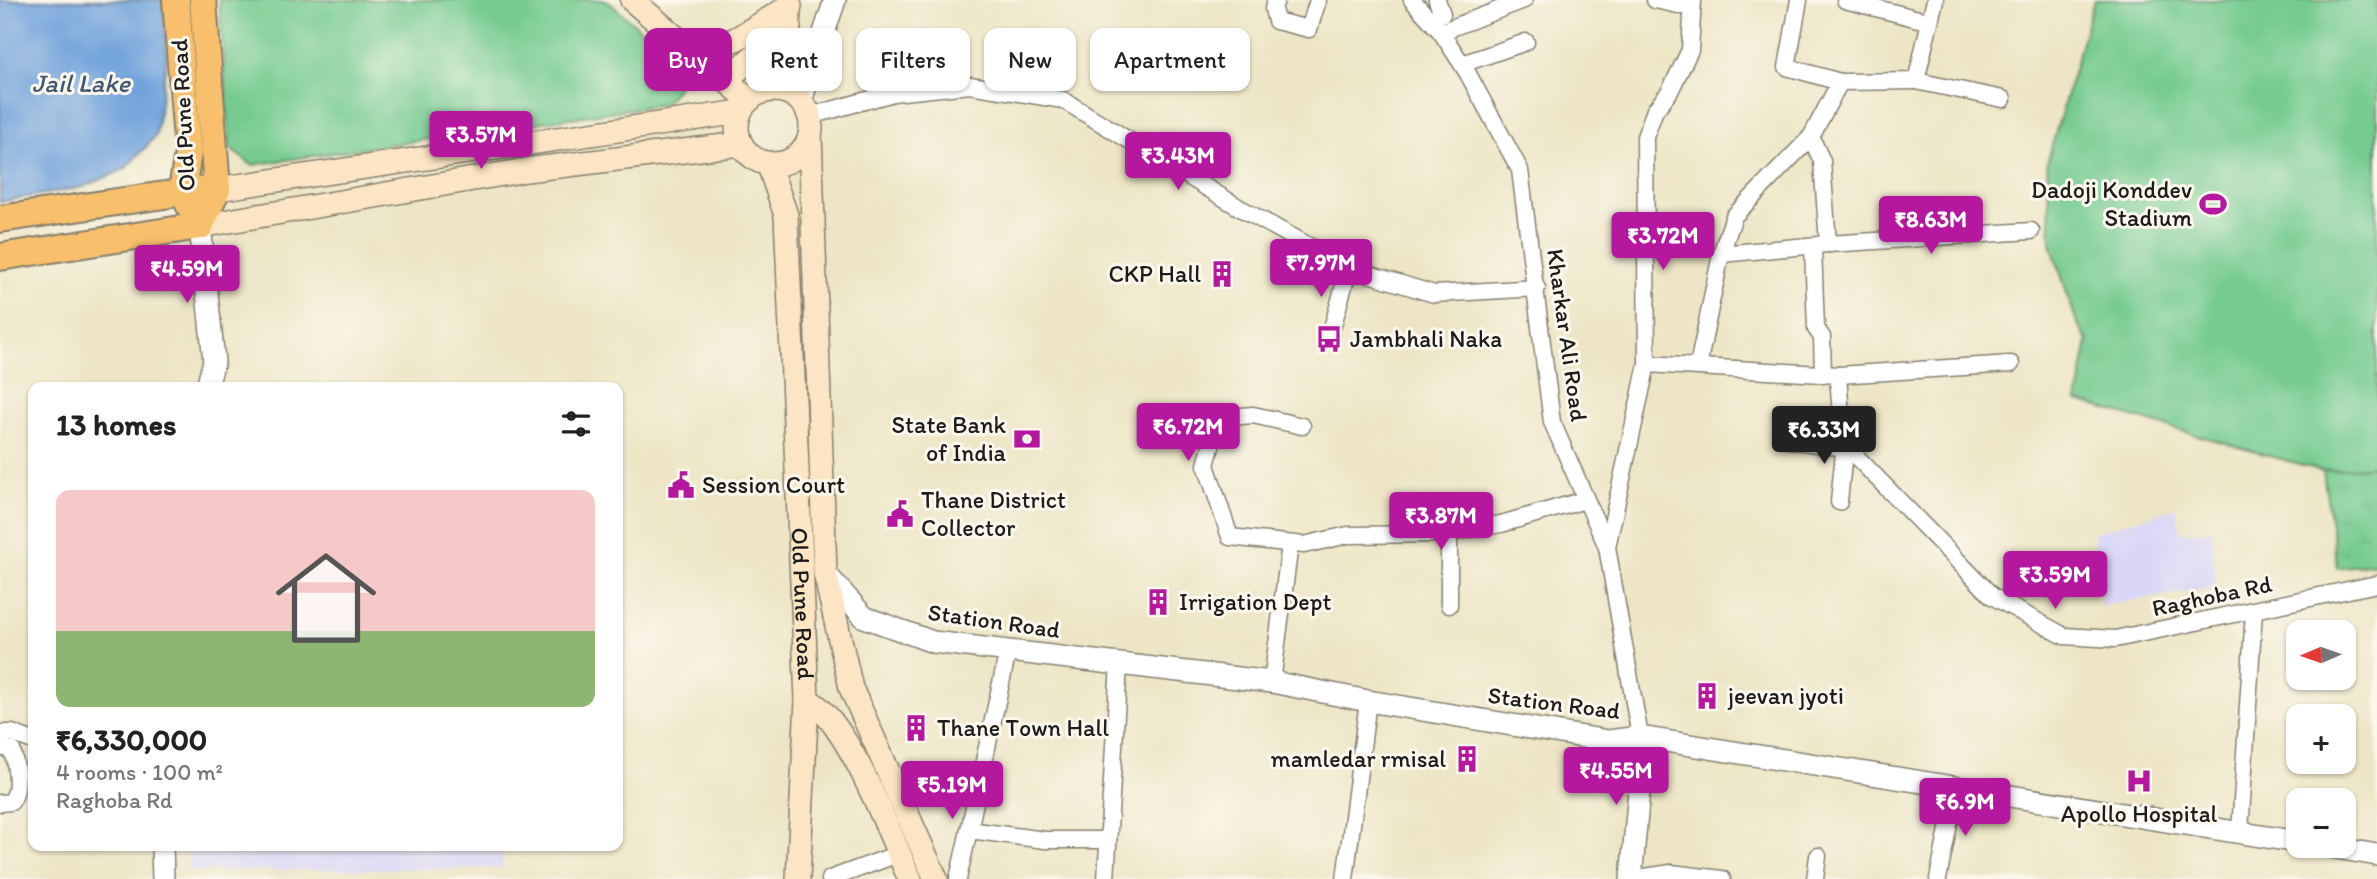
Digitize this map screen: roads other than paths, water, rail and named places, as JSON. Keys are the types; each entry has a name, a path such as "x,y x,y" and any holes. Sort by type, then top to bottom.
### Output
{"main road":[{"name":"Old Pune Road","path":"176,0 188,153 182,190 200,226"},
{"path":"200,226 216,189 203,0"},
{"path":"632,0 664,28"},
{"name":"Old Pune Road","path":"792,8 825,573 851,688 936,879"},
{"path":"732,40 792,8"},
{"path":"732,73 792,8"},
{"path":"732,89 744,106"},
{"path":"0,219 182,190 216,189 744,106 761,92 797,107 805,147 795,157 782,163 758,160 741,144 737,128 744,106"},
{"path":"0,257 526,170 741,144"},
{"name":"Old Pune Road","path":"768,163 786,215 807,701 797,879"},
{"path":"807,701 818,705 830,717 849,748 910,879"}],"street":[{"path":"835,0 797,107 970,85 1063,100 1240,208 1349,268 1434,294 1537,288"},
{"path":"1276,0 1273,9 1276,21 1303,30 1309,29 1318,0"},
{"name":"Kharkar Ali Road","path":"1412,0 1441,32 1462,64 1520,170 1552,422 1607,547 1640,737"},
{"path":"1441,32 1524,0"},
{"path":"1607,547 1647,364 1645,137 1656,110 1670,91 1690,50 1693,4 1655,0"},
{"path":"1799,0 1787,67 1840,82 1916,81 2003,99"},
{"path":"1845,0 1930,22"},
{"path":"1916,81 1935,0"},
{"path":"1462,64 1526,42"},
{"path":"1698,366 1721,254 1734,216 1811,137 1840,82"},
{"path":"1811,137 1822,161 1816,329 1822,337 1846,446 1839,502"},
{"path":"200,226 214,361 208,382"},
{"path":"1721,254 2031,231"},
{"path":"1329,339 1349,268"},
{"path":"1647,364 1831,375 2011,364"},
{"path":"1302,426 1253,415 1219,418 1206,465 1230,537 1304,545 1348,536 1450,533 1501,524 1585,500"},
{"path":"1789,440 1846,446"},
{"name":"Raghoba Rd","path":"1846,446 1992,596 2064,636 2115,639 2377,584"},
{"path":"1449,605 1450,533"},
{"path":"1272,682 1290,544"},
{"name":"Station Road","path":"825,573 864,617 933,642 1272,682 1368,701 1608,741 1640,737 2286,840"},
{"path":"2240,832 2254,611"},
{"path":"958,879 1008,651"},
{"path":"1106,879 1119,664"},
{"path":"1345,879 1368,701"},
{"path":"0,733 12,733 28,739"},
{"path":"1640,737 1631,879 1671,873 1722,879"},
{"path":"0,747 12,750 16,768 15,797 11,802 0,803"},
{"path":"16,768 28,767"},
{"path":"1938,879 1956,789"},
{"path":"969,830 1045,840 1108,840"},
{"path":"162,851 163,879"},
{"path":"2356,851 2377,855"},
{"path":"830,879 898,854"},
{"path":"1815,879 1818,856"}],"water":[{"name":"Jail Lake","path":"0,0 163,0 167,55 156,136 125,169 83,187 0,202"}],"place":[{"name":"Dadoji Konddev Stadium","path":"2213,204"},
{"name":"CKP Hall","path":"1222,274"},
{"name":"Jambhali Naka","path":"1329,339"},
{"name":"State Bank of India","path":"1027,439"},
{"name":"Session Court","path":"681,485"},
{"name":"Thane District Collector","path":"900,514"},
{"name":"Irrigation Dept","path":"1158,602"},
{"name":"jeevan jyoti","path":"1707,696"},
{"name":"Thane Town Hall","path":"916,728"},
{"name":"mamledar rmisal","path":"1467,759"},
{"name":"Apollo Hospital","path":"2139,781"}]}
